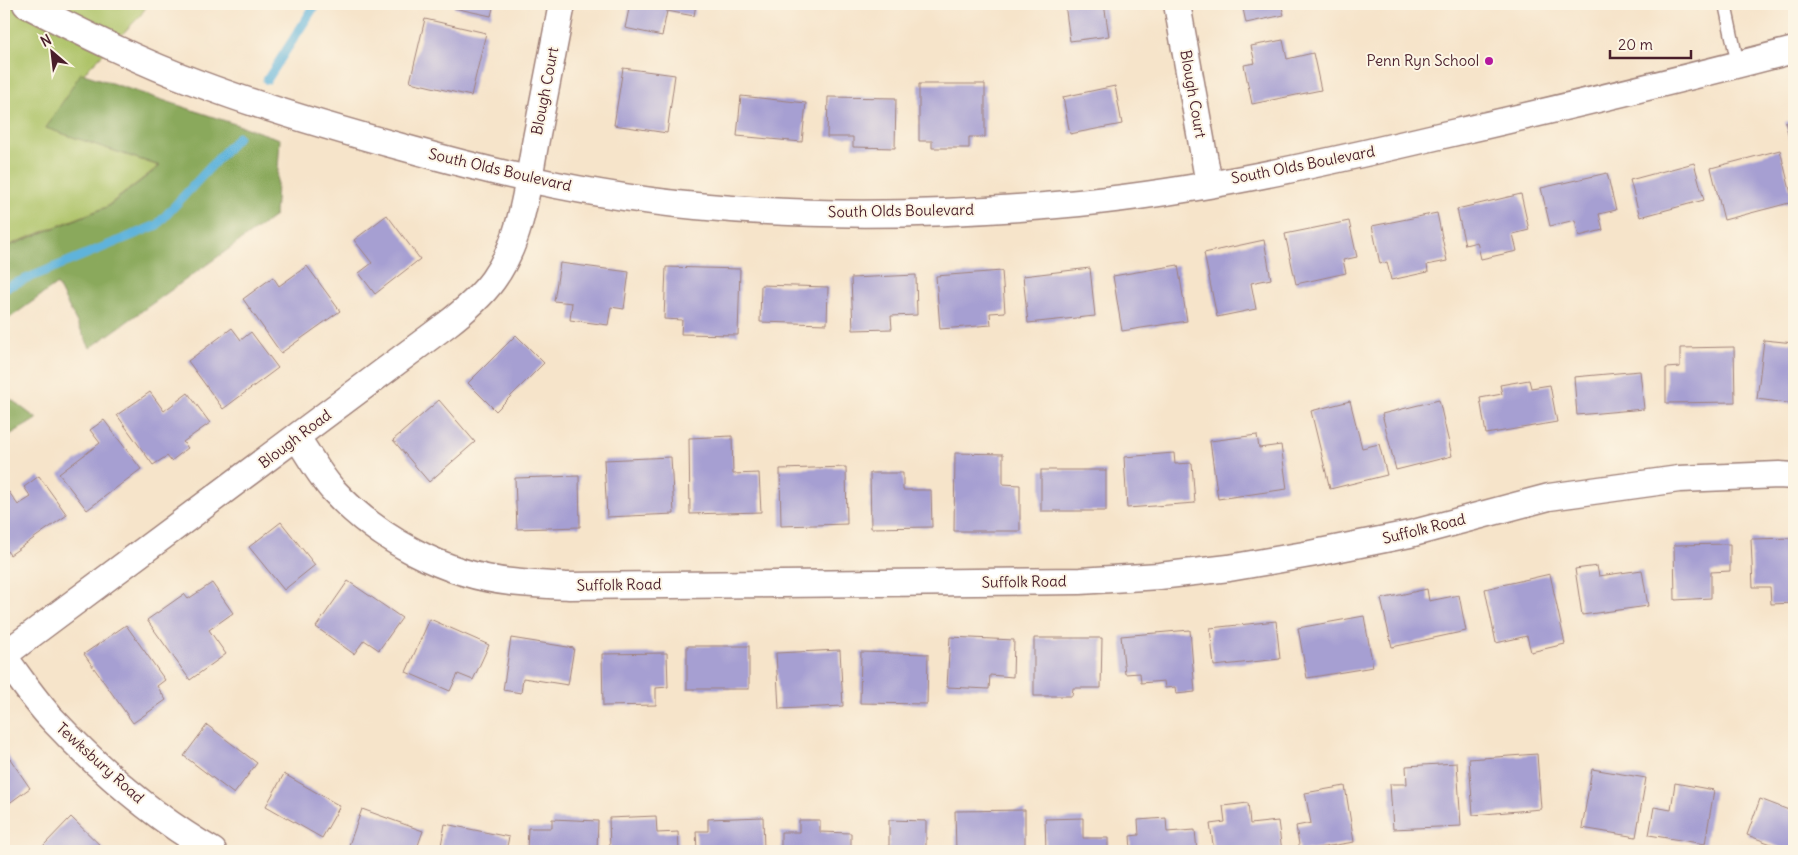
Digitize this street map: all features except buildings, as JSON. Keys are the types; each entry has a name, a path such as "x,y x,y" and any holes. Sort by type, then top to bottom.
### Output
{"street":[{"name":"South Olds Boulevard","path":"26,4 72,28 196,83 290,116 449,160 529,179 621,196 694,206 853,214 958,211 1079,203 1159,193 1339,159 1642,89 1794,50"},
{"name":"Blough Court","path":"529,179 562,4"},
{"name":"Blough Court","path":"1177,4 1209,184"},
{"name":"Blough Road","path":"4,656 137,554 297,438 446,326 472,304 492,281 508,253 518,227 529,179"},
{"name":"Suffolk Road","path":"297,438 333,490 358,514 386,535 436,563 480,576 511,582 569,586 1021,582 1080,581 1159,576 1238,566 1400,536 1549,497 1679,479 1794,476"},
{"name":"Tewksbury Road","path":"4,656 52,719 112,779 175,828 212,851"}],"lane":[{"path":"1725,4 1738,65"}],"green space":[{"path":"4,4 148,4 140,16 86,71 46,128 159,166 106,207 4,247"},
{"path":"81,73 280,139 275,216 90,348 57,284 4,322 4,248 107,207 160,166 46,128"},
{"path":"4,394 37,419 4,438"}],"waterway":[{"path":"267,80 316,4"},
{"path":"4,288 157,225 238,137"}],"place":[{"name":"Penn Ryn School","path":"1489,61"}]}
